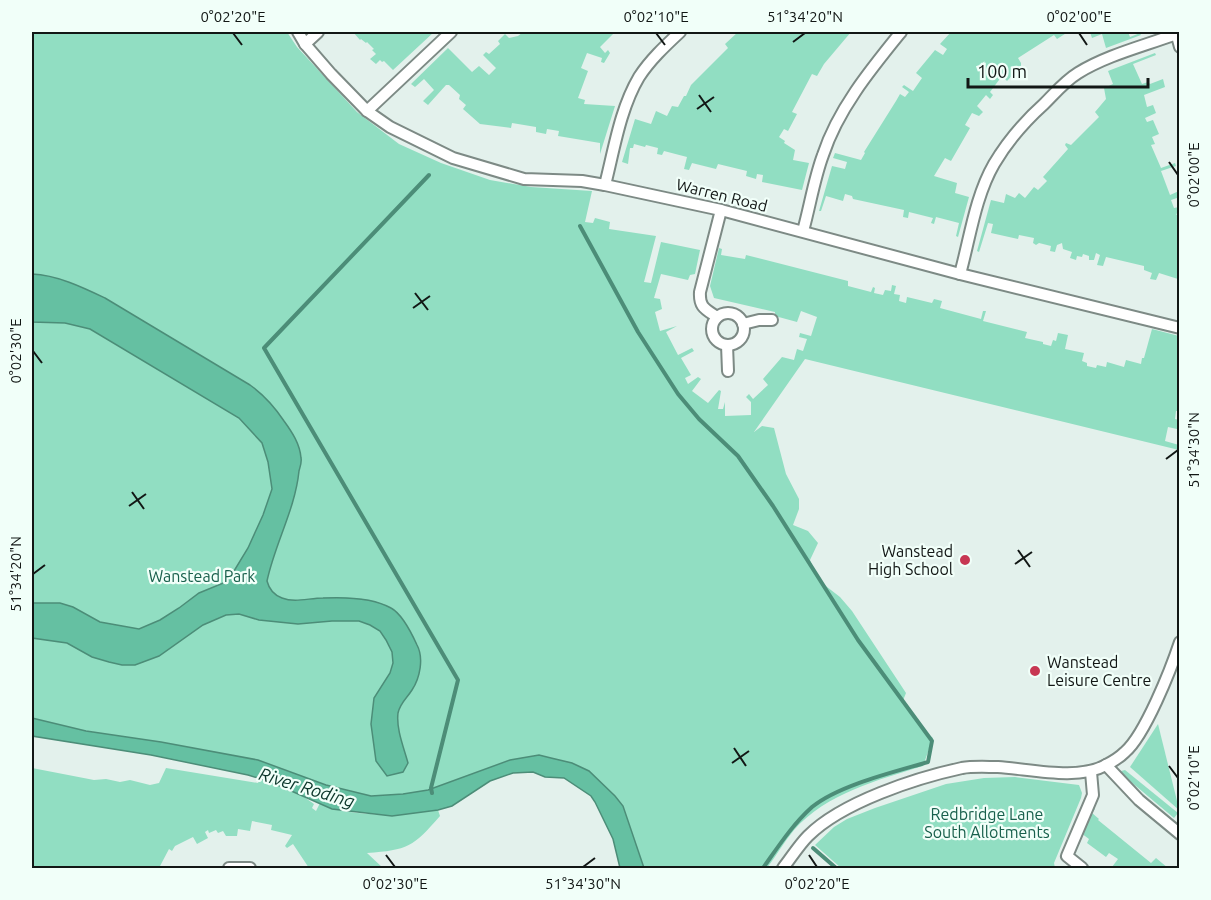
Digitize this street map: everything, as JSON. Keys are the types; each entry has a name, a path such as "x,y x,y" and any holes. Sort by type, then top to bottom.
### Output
{"street":[{"name":"Warren Road","path":"298,32 331,74 368,111 390,127 453,158 524,179 605,184 721,210 960,274 1179,328"},
{"path":"306,44 318,32"},
{"path":"368,111 451,32"},
{"path":"605,184 624,114 638,78 649,62 680,32"},
{"path":"803,231 822,156 831,135 862,84 901,32"},
{"path":"960,274 989,175 1010,141 1036,112 1068,80 1101,62 1176,33 1179,47"},
{"path":"717,317 712,327 717,341 727,345 741,339 744,329 737,316 732,314 717,317 704,308 699,301 721,210"},
{"path":"743,324 772,320"},
{"path":"727,345 728,371"},
{"path":"783,868 808,836 837,814 868,798 920,780 964,768 995,767 1072,773 1091,772 1106,765 1126,751 1139,734 1173,664 1179,642"},
{"path":"1106,765 1139,800 1179,834"},
{"path":"1082,868 1067,856 1093,795 1091,772"},
{"path":"229,868 250,868"}],"green space":[{"name":"Wanstead Park","path":"32,32 287,32 297,47 357,112 399,144 441,163 490,180 531,187 592,191 585,222 593,223 595,218 610,222 609,229 656,236 644,282 651,283 661,242 700,250 695,274 690,275 688,280 661,274 654,298 660,299 662,309 655,312 660,331 677,326 666,332 678,355 692,348 694,351 681,358 691,375 685,378 688,384 698,377 701,379 692,391 708,403 719,390 721,391 718,409 723,409 725,402 725,416 751,415 751,402 746,397 749,394 753,399 768,385 763,379 782,357 794,360 797,349 803,351 807,339 799,337 800,333 811,336 817,317 801,311 797,322 775,316 775,312 714,298 710,286 719,248 722,249 721,255 745,259 746,255 848,281 848,286 871,292 873,287 875,288 874,293 883,295 885,290 891,291 892,285 896,286 894,294 900,295 899,301 906,303 907,297 932,303 934,299 942,301 940,308 981,319 983,311 986,311 983,321 1027,332 1025,338 1051,346 1053,340 1056,341 1058,333 1068,335 1065,349 1084,353 1082,361 1087,363 1087,366 1096,368 1097,365 1106,367 1107,362 1124,367 1126,360 1141,364 1152,329 1179,336 1179,411 1176,411 1175,419 1179,420 1177,429 1168,427 1165,441 1179,445 1179,450 805,359 754,432 762,426 774,428 786,474 799,499 799,509 793,525 808,531 818,543 810,560 818,580 840,597 852,611 906,693 902,703 922,729 933,738 923,766 854,789 822,806 794,830 767,868 644,868 623,806 615,796 589,771 539,755 510,760 428,790 371,796 326,785 258,760 86,731 32,718"},
{"path":"353,32 434,32 393,70 384,61 380,60 376,64 370,59 376,54 372,50 374,49 367,42 360,40"},
{"path":"523,32 615,32 600,47 605,53 608,50 610,53 604,63 601,62 602,58 587,53 581,68 588,71 578,98 585,100 584,104 615,106 600,154 600,143 558,136 559,131 547,129 546,134 536,132 536,127 512,123 511,128 480,124 463,109 466,105 459,99 460,95 449,85 446,85 428,105 423,101 434,90 424,79 415,87 411,84 448,48 472,72 479,66 489,75 496,68 483,55 486,52 489,54 500,44 498,41 505,34 509,38"},
{"path":"738,32 851,32 817,76 812,74 792,112 797,114 788,131 784,129 779,137 795,150 793,160 809,163 802,190 762,182 763,175 757,174 756,179 746,176 747,171 718,164 716,169 692,163 689,170 684,169 687,157 664,151 662,155 657,154 658,148 646,145 645,147 634,144 633,148 630,148 628,164 622,162 635,119 651,124 656,111 667,116 672,106 678,107 691,85 728,48 725,44"},
{"path":"951,32 1068,32 1057,39 1054,35 1018,58 1021,66 1007,81 1002,76 990,92 993,95 990,99 986,95 977,106 983,112 979,116 972,113 965,125 970,128 951,161 945,158 934,176 957,183 955,193 969,197 958,237 956,236 959,223 936,217 934,224 931,223 933,218 909,212 908,218 903,217 904,210 853,199 852,196 845,194 843,201 826,196 821,211 819,211 832,166 845,169 847,162 833,158 835,153 861,160 900,94 905,97 909,92 902,87 904,85 913,91 922,78 916,73 935,50 943,55 947,49 940,44"},
{"path":"1090,32 1128,32 1130,37 1140,33 1141,35 1106,48 1102,34 1092,38"},
{"path":"1155,53 1156,55 1133,64 1142,84 1148,82 1150,84 1163,79 1165,87 1144,95 1147,107 1153,105 1156,113 1145,118 1147,122 1153,120 1159,134 1152,137 1155,144 1151,145 1161,168 1175,163 1176,166 1161,171 1170,195 1179,191 1177,198 1171,200 1174,208 1179,207 1179,213 1176,214 1180,218 1179,284 1178,279 1159,273 1156,280 1150,279 1152,273 1144,270 1144,266 1106,257 1103,266 1097,265 1100,255 1096,253 1094,260 1089,260 1089,256 1083,254 1082,257 1077,256 1076,260 1070,258 1072,252 1063,249 1062,243 1057,245 1055,252 1050,251 1051,246 1033,243 1034,238 1019,235 1018,239 991,233 993,224 988,223 979,252 977,251 991,200 1004,203 1006,194 1015,198 1019,193 1025,198 1034,187 1038,190 1047,181 1043,177 1068,149 1066,143 1071,145 1099,117 1095,112 1106,99 1104,88 1113,84 1108,71"},
{"path":"1158,724 1179,809 1179,810 1130,767"},
{"path":"32,768 94,780 106,779 120,782 130,780 150,785 159,783 166,768 258,783 260,779 300,794 314,804 312,808 316,811 320,803 363,814 438,810 440,816 416,841 409,845 367,853 383,868 309,868 293,844 287,848 285,846 292,835 271,830 272,825 252,821 250,831 238,829 237,836 226,836 223,831 218,833 216,830 209,833 208,830 205,832 208,838 197,844 193,837 175,846 172,851 169,849 159,868 32,868"},
{"path":"1125,770 1178,813 1174,818 1124,776 1121,771"},
{"name":"Redbridge Lane South Allotments","path":"1015,777 1079,785 1081,798 1054,863 1055,868 841,868 815,845 834,827 875,808 946,784 984,778"},
{"path":"1093,807 1095,809 1092,813 1098,820 1151,863 1156,858 1168,868 1112,867 1118,859 1109,853 1106,857 1087,843 1089,839 1081,833"}],"water":[{"path":"32,274 60,279 105,298 250,385 273,406 293,434 301,461 297,485 271,567 268,584 279,597 297,600 340,598 375,602 391,608 403,619 417,645 421,662 415,685 398,713 399,732 408,763 403,772 387,776 376,761 371,724 374,698 390,673 393,663 392,652 380,631 359,621 298,624 259,620 239,614 226,615 203,625 159,656 135,665 122,665 92,657 67,643 32,638 32,603 60,603 73,607 100,622 139,629 160,620 199,593 226,582 248,548 272,489 268,462 262,443 239,418 90,329 65,323 32,322"},
{"name":"River Roding","path":"32,718 86,731 258,760 326,785 371,796 428,790 510,760 539,755 572,763 589,771 623,806 644,868 620,868 613,839 595,802 591,796 564,778 545,777 533,772 513,773 490,781 452,806 392,816 332,809 271,782 248,775 151,755 32,736"}],"waterway":[{"path":"429,175 264,348 458,680 431,788 432,793"},
{"path":"580,226 638,332 678,394 699,419 738,456 773,506 858,640 932,741 928,762 852,786 823,799 812,807 792,829 763,868"},
{"path":"813,848 836,868"}],"place":[{"name":"Wanstead High School","path":"965,560"},
{"name":"Wanstead Leisure Centre","path":"1035,671"}]}
